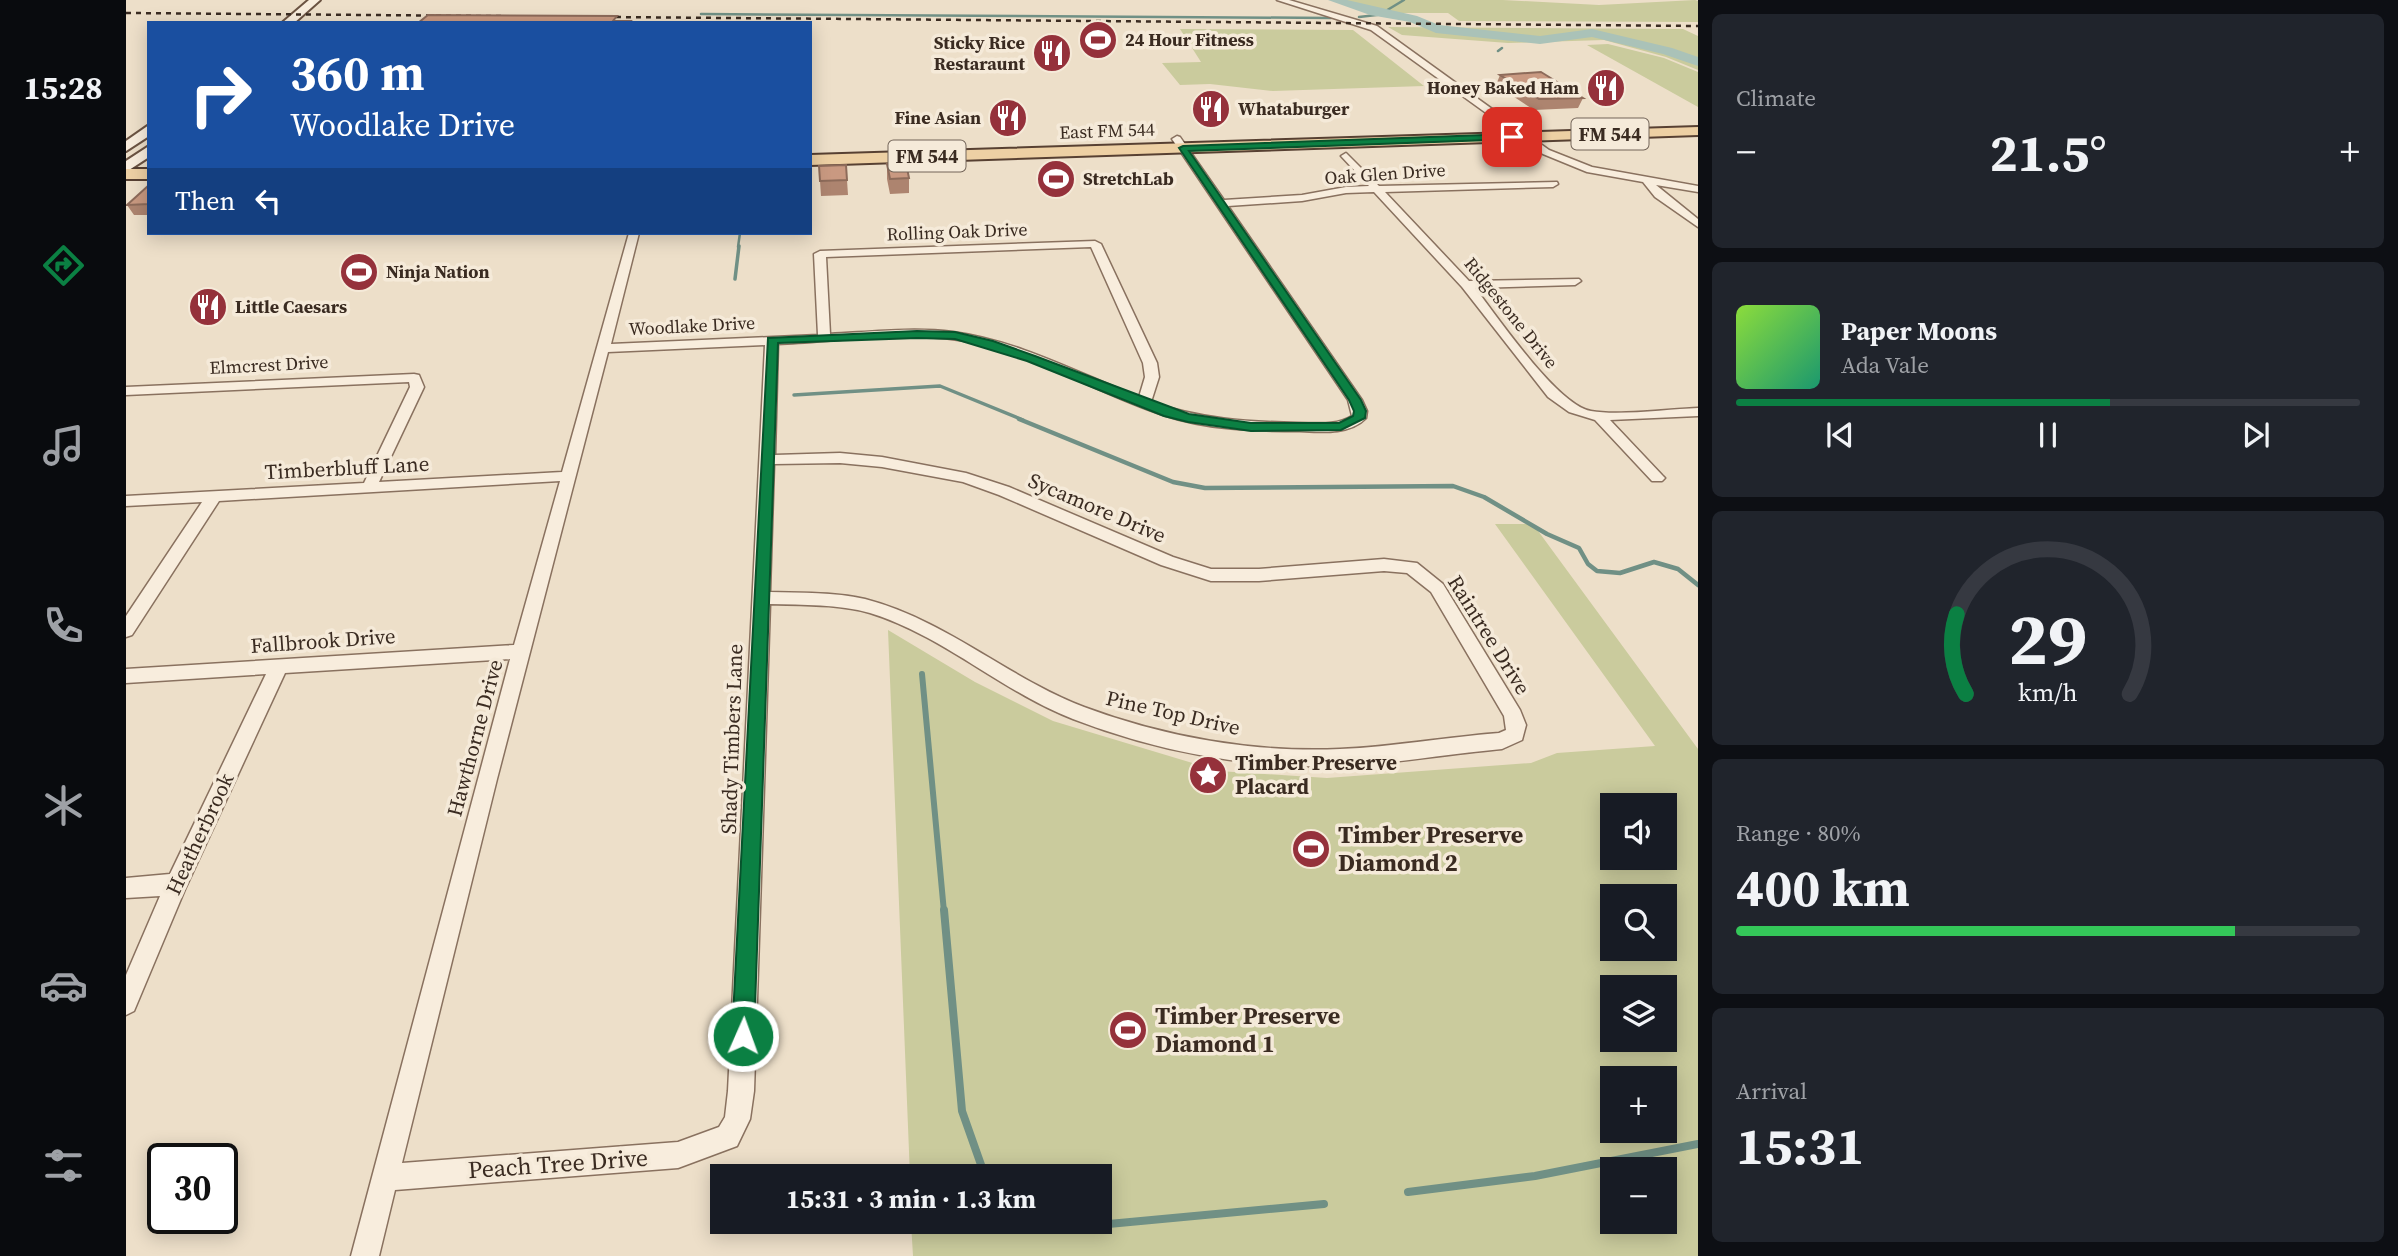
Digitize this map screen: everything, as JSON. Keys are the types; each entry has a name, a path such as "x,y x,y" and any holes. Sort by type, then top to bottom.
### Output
{"main road":[{"path":"290,21 320,4"},
{"path":"307,21 320,4"},
{"name":"East FM 544","path":"812,160 1518,132 1698,122"},
{"path":"126,147 147,131"},
{"name":"East FM 544","path":"1518,132 1698,131"},
{"name":"East FM 544","path":"812,149 990,144 1180,144"},
{"path":"862,159 863,153 966,149 990,144"},
{"path":"132,166 147,152"}],"street":[{"path":"1281,0 1374,28 1546,152 1578,166 1698,189"},
{"path":"1180,144 1220,203"},
{"name":"Ridgestone Drive","path":"1346,156 1466,285 1553,394 1574,411 1599,416 1657,478"},
{"path":"1648,181 1658,195 1698,225"},
{"name":"Oak Glen Drive","path":"1220,203 1271,201 1346,190 1553,184"},
{"name":"Woodlake Drive","path":"605,348 824,338 955,336 1020,354 1144,404 1188,418 1251,427 1322,428 1353,422 1359,418 1360,411 1355,400 1220,203"},
{"name":"Hawthorne Drive","path":"365,1256 633,235"},
{"name":"Rolling Oak Drive","path":"824,338 820,254 1095,244 1150,363 1152,377 1144,404"},
{"path":"1466,285 1575,281"},
{"name":"Shady Timbers Lane","path":"728,1137 737,1119 741,1091 772,340"},
{"name":"Elmcrest Drive","path":"126,391 414,378 417,387 369,488"},
{"path":"1599,416 1698,411"},
{"name":"Sycamore Drive","path":"767,460 840,458 882,462 966,478 1004,491 1167,561 1210,575 1259,575 1384,565 1411,567"},
{"name":"Timberbluff Lane","path":"126,501 570,477"},
{"path":"126,630 214,496"},
{"name":"Raintree Drive","path":"1411,567 1437,588 1513,715 1517,725 1515,734"},
{"name":"Pine Top Drive","path":"761,598 823,599 873,607 918,626 1075,712 1121,727 1219,749 1270,757 1319,758 1502,741 1515,734"},
{"name":"Fallbrook Drive","path":"126,676 522,651"},
{"name":"Heatherbrook","path":"126,1003 176,884 278,667"},
{"path":"126,888 176,884"},
{"name":"Peach Tree Drive","path":"384,1178 678,1155 728,1137"}],"green space":[{"path":"1334,0 1503,0 1599,5 1695,0 1698,1 1698,22 1459,21 1448,13 1381,13"},
{"path":"1388,27 1683,29 1698,36 1698,70 1666,57 1604,40 1508,43 1402,35"},
{"path":"1180,29 1353,30 1424,86 1273,91 1210,84 1180,85 1162,63 1201,62"},
{"path":"1608,44 1664,58 1698,72 1698,107 1587,45"},
{"path":"1495,524 1533,524 1698,749 1698,1256 913,1256 912,1234 1112,1234 1112,1164 910,1164 888,630 975,682 1053,721 1219,771 1327,778 1531,763 1557,753 1655,746"}],"building":[{"path":"428,15 617,16 613,21 420,21"},
{"path":"1541,72 1583,98 1539,99 1500,75"},
{"path":"906,163 909,178 890,179 887,164"},
{"path":"846,165 847,180 820,181 819,166"},
{"path":"147,187 147,204 127,205"}],"waterway":[{"path":"1334,0 1374,12 1413,19 1436,29 1540,40 1592,33 1667,51 1698,62"},
{"path":"1359,17 1385,14 1384,12 1404,0"},
{"path":"701,14 1331,18"},
{"path":"1498,51 1502,48"},
{"path":"738,247 740,235"},
{"path":"735,279 739,246"},
{"path":"794,395 940,386 1023,420"},
{"path":"1019,419 1173,482 1205,488 1453,486 1484,497 1547,534 1579,548 1588,564 1597,571 1620,573 1654,562 1678,569 1698,585"},
{"path":"922,674 944,912"},
{"path":"944,910 962,1111 981,1164"},
{"path":"1408,1192 1535,1176 1698,1144"},
{"path":"1112,1224 1324,1204"}],"railway":[{"path":"126,13 1698,26"}],"place":[{"name":"24 Hour Fitness","path":"1098,40"},
{"name":"Sticky Rice Restaraunt","path":"1052,53"},
{"name":"Honey Baked Ham","path":"1606,88"},
{"name":"Whataburger","path":"1211,109"},
{"name":"Fine Asian","path":"1008,118"},
{"name":"StretchLab","path":"1056,179"},
{"name":"Ninja Nation","path":"359,272"},
{"name":"Little Caesars","path":"208,307"},
{"name":"Timber Preserve Placard","path":"1208,775"},
{"name":"Timber Preserve Diamond 2","path":"1311,849"},
{"name":"Timber Preserve Diamond 1","path":"1128,1030"}],"route":[{"path":"743,1036 772,340 917,334 955,336 988,343 1031,358 1169,413 1188,418 1251,427 1341,426 1359,418 1360,411 1355,400 1183,148 1512,137"}]}
